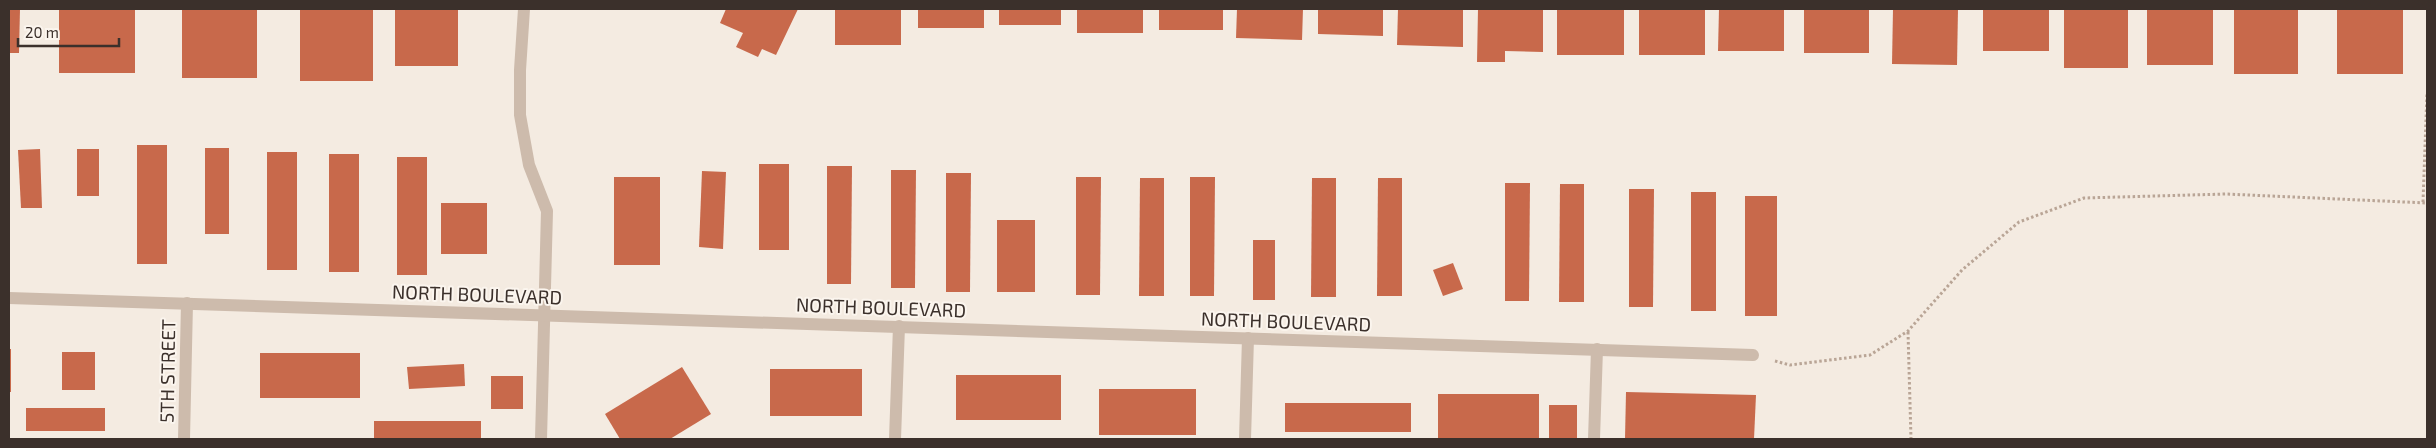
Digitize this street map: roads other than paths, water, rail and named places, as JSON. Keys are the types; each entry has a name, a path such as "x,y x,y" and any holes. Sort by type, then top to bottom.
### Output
{"street":[{"path":"524,9 520,70 520,115 529,165 546,211 546,315 541,439"},
{"name":"NORTH BOULEVARD","path":"9,298 1753,354"},
{"name":"5TH STREET","path":"184,439 187,304"},
{"path":"895,439 899,326"},
{"path":"1245,439 1248,338"},
{"path":"1594,439 1597,350"}]}
